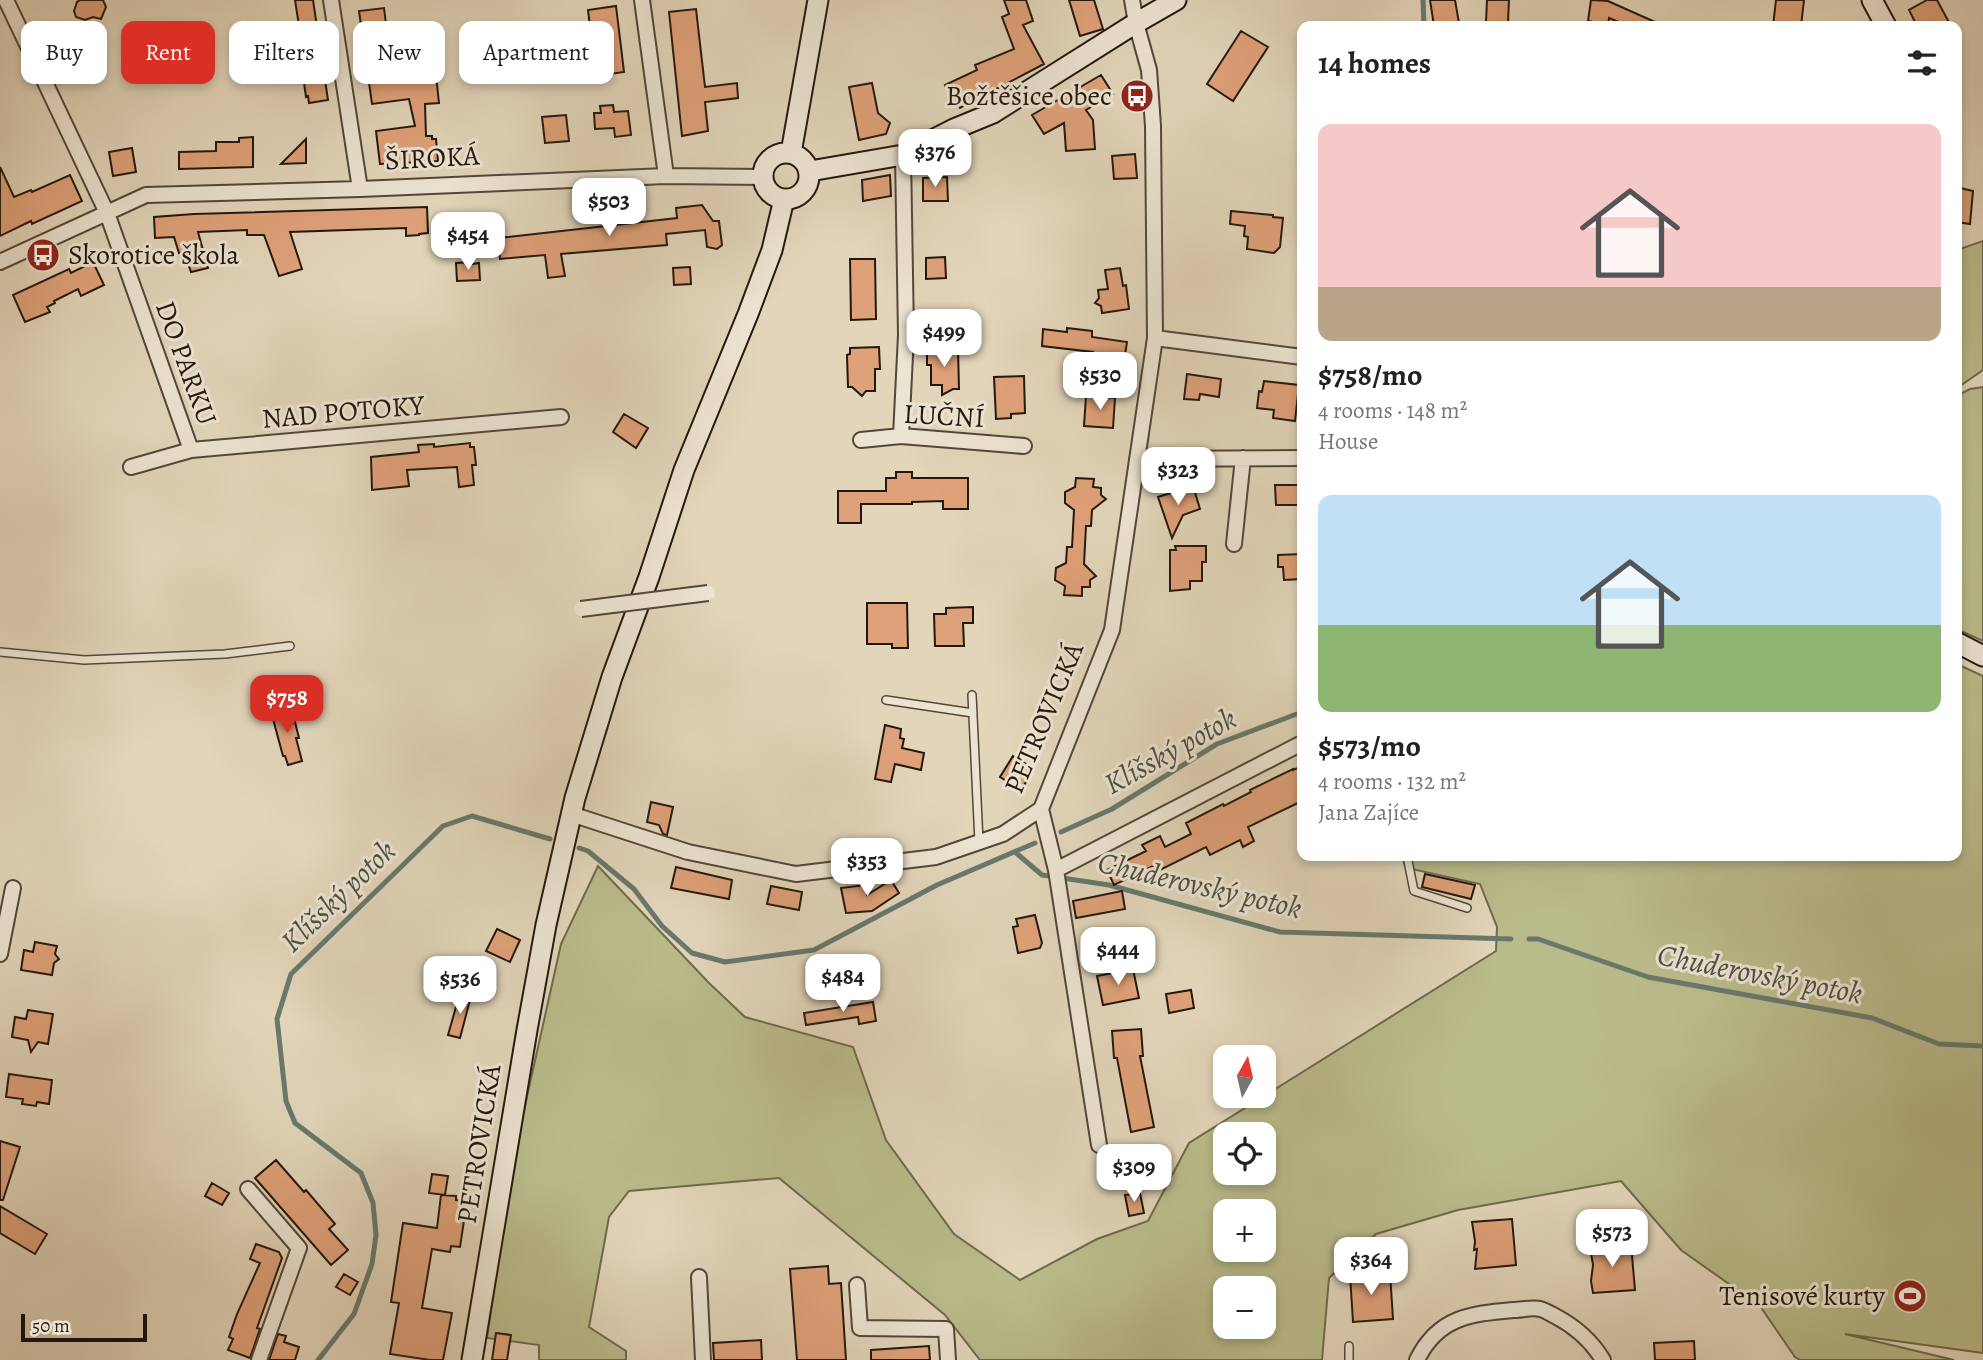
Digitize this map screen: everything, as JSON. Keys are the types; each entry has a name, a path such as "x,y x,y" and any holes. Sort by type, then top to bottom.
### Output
{"main road":[{"path":"791,153 818,0"},
{"path":"810,171 903,155 993,113 1176,0"},
{"path":"1872,0 1883,21"},
{"path":"780,153 799,156 810,171 807,188 793,199 783,200 769,192 764,185 765,166 771,158 780,153"},
{"name":"PETROVICKÁ","path":"472,1360 546,925 571,814 612,677 684,470 772,250 783,200"},
{"path":"1962,645 1983,656"}],"street":[{"name":"DO PARKU","path":"6,0 107,213 191,450"},
{"path":"331,0 360,190"},
{"path":"642,0 666,176"},
{"name":"PETROVICKÁ","path":"571,814 688,852 796,874 936,857 1003,834 1041,809 1112,630 1155,338 1153,126 1149,70 1132,0"},
{"path":"901,436 906,335 903,155"},
{"name":"ŠIROKÁ","path":"0,262 146,195 360,190 666,176 763,177"},
{"path":"1155,338 1297,356"},
{"name":"NAD POTOKY","path":"131,467 191,450 561,417"},
{"name":"LUČNÍ","path":"861,440 901,436 1024,446"},
{"path":"1234,544 1243,458"},
{"path":"1137,460 1297,458"},
{"path":"581,609 708,593"},
{"path":"1056,870 1297,746"},
{"path":"1041,809 1056,870 1099,1145"},
{"path":"0,954 3,922 13,888"},
{"path":"248,1189 299,1248 259,1360"},
{"path":"699,1277 703,1360"},
{"path":"858,1285 860,1328 946,1329 948,1360"},
{"path":"1418,1360 1423,1348 1440,1329 1463,1318 1489,1312 1540,1308 1583,1334 1603,1360"}],"lane":[{"path":"0,652 84,660 225,654 290,646"},
{"path":"972,695 979,842"},
{"path":"886,700 973,713"},
{"path":"1408,861 1414,891 1466,908"},
{"path":"1349,1346 1349,1360"}],"green space":[{"path":"1983,241 1983,370 1962,385 1962,248"},
{"path":"1983,387 1983,641 1962,631 1962,393"},
{"path":"1962,666 1983,676 1983,1353 1845,1334 1954,1360 1800,1360 1795,1357 1760,1306 1681,1250 1621,1181 1458,1210 1376,1234 1329,1278 1322,1360 980,1360 945,1315 779,1178 629,1191 609,1217 589,1327 626,1351 626,1360 539,1360 539,1345 487,1338 512,1164 561,944 598,866 745,1017 853,1047 886,1140 954,1234 1020,1280 1097,1239 1148,1221 1189,1143 1213,1128 1213,1185 1276,1185 1276,1122 1223,1122 1245,1108 1276,1108 1276,1089 1496,951 1497,927 1480,884 1407,868 1404,861 1962,861"}],"building":[{"path":"80,0 103,0 106,7 101,19 93,17 85,20 76,17 74,11"},
{"path":"295,0 313,0 316,21 298,21"},
{"path":"1004,0 1026,0 1033,21 1023,25 1044,64 960,108 955,98 952,100 945,85 977,70 975,65 1014,49 1002,17 1009,14"},
{"path":"1069,0 1094,0 1103,29 1080,36"},
{"path":"1430,0 1455,0 1459,21 1433,21"},
{"path":"1487,0 1509,0 1508,21 1486,21"},
{"path":"1591,0 1608,1 1653,21 1616,21 1609,18 1609,21 1588,21"},
{"path":"1776,0 1804,0 1802,21 1774,21"},
{"path":"1927,0 1937,0 1948,21 1914,21 1909,10"},
{"path":"616,6 624,72 614,73 614,21 589,21 588,10"},
{"path":"384,8 386,21 360,21 359,11"},
{"path":"696,9 705,87 737,83 738,98 705,102 708,131 682,136 669,12"},
{"path":"1241,31 1268,47 1233,101 1207,84"},
{"path":"1101,75 1113,94 1086,110 1093,120 1095,149 1066,151 1064,123 1044,134 1032,115"},
{"path":"872,83 878,113 890,123 886,134 859,140 849,87"},
{"path":"304,84 326,84 328,100 309,103 308,96 306,97"},
{"path":"369,84 437,84 439,103 425,104 426,136 436,139 438,161 380,164 376,131 415,126 409,99 372,104"},
{"path":"613,105 614,112 628,111 631,135 615,137 614,128 595,129 594,113 601,113 600,106"},
{"path":"566,115 569,141 545,143 542,117"},
{"path":"253,137 253,167 179,169 179,152 216,151 216,142 239,142 239,138"},
{"path":"306,139 306,163 281,164"},
{"path":"132,148 136,172 113,176 109,152"},
{"path":"1135,154 1137,178 1114,179 1112,156"},
{"path":"0,167 14,197 70,175 82,201 0,236"},
{"path":"890,175 891,196 863,201 862,180"},
{"path":"947,177 948,201 923,201 923,178"},
{"path":"1962,188 1973,191 1970,224 1962,223"},
{"path":"702,205 713,221 719,221 722,245 717,249 707,247 705,230 666,234 667,245 561,254 565,276 548,278 545,255 500,259 498,238 677,218 676,208"},
{"path":"427,207 428,233 419,235 406,236 406,228 290,232 302,269 279,276 264,235 247,235 247,230 198,232 208,268 191,272 184,252 179,253 174,237 155,238 154,217"},
{"path":"1231,211 1283,218 1280,247 1274,253 1247,249 1245,226 1230,224"},
{"path":"945,257 946,278 926,279 926,258"},
{"path":"850,259 875,259 876,319 851,320"},
{"path":"93,262 104,285 81,296 78,289 54,301 55,303 47,307 50,312 25,322 13,295 69,269 71,273"},
{"path":"456,263 479,263 480,280 457,281"},
{"path":"690,267 691,284 674,285 673,268"},
{"path":"1120,268 1123,286 1126,285 1129,309 1102,313 1101,306 1095,303 1099,298 1098,290 1108,289 1105,270"},
{"path":"1067,328 1092,331 1092,337 1127,342 1125,355 1119,355 1117,372 1097,370 1098,362 1092,361 1093,352 1042,346 1043,329 1067,332"},
{"path":"879,347 880,369 875,369 875,391 866,391 862,396 852,387 848,387 847,355 850,354 850,348"},
{"path":"958,349 959,389 942,395 942,385 931,385 931,365 927,365 927,350"},
{"path":"1187,374 1221,379 1219,397 1200,394 1199,400 1184,399"},
{"path":"1024,376 1025,413 996,419 994,377"},
{"path":"1264,381 1297,385 1295,421 1273,418 1274,410 1257,408 1259,391 1262,392"},
{"path":"1086,396 1115,398 1113,428 1084,426"},
{"path":"624,414 648,428 636,448 613,432"},
{"path":"470,443 470,447 474,447 476,465 472,465 474,485 459,487 457,467 407,470 409,486 372,490 371,457 419,452 418,445 434,444 434,447"},
{"path":"896,472 912,472 912,478 968,478 968,509 943,509 943,501 861,504 861,523 838,523 838,491 886,491 886,478 896,478"},
{"path":"1076,478 1094,479 1093,487 1101,488 1101,495 1106,499 1092,510 1091,526 1086,526 1084,564 1096,576 1090,580 1090,587 1082,587 1082,596 1064,595 1065,586 1055,580 1056,568 1066,563 1067,547 1072,547 1074,510 1065,503 1065,492 1075,487"},
{"path":"1275,485 1297,485 1297,505 1276,505"},
{"path":"1193,486 1200,509 1183,515 1172,538 1158,497"},
{"path":"1175,546 1206,546 1206,562 1202,562 1202,581 1190,581 1190,589 1170,591 1170,550 1176,550"},
{"path":"1297,554 1297,579 1284,580 1283,567 1278,567 1278,555"},
{"path":"867,603 907,603 908,648 892,648 892,644 867,644"},
{"path":"973,607 973,623 963,623 964,646 935,646 934,614 946,614 946,608"},
{"path":"287,706 290,719 294,718 302,761 288,765 273,719 273,709"},
{"path":"885,725 901,729 900,738 904,739 902,748 924,753 921,770 895,764 891,782 875,779"},
{"path":"1013,756 1034,769 1021,790 1000,777"},
{"path":"1297,768 1297,803 1248,827 1254,841 1243,847 1240,840 1210,855 1206,847 1156,872 1153,866 1114,885 1107,870 1146,851 1142,845 1160,836 1165,847 1191,834 1186,823"},
{"path":"651,802 673,807 667,835 663,834 659,825 647,822"},
{"path":"676,867 732,880 729,899 671,888"},
{"path":"1425,874 1475,885 1471,899 1422,887"},
{"path":"891,880 899,893 872,911 846,913 841,888 865,885 867,895"},
{"path":"771,886 802,892 799,910 767,904"},
{"path":"1122,891 1125,909 1076,918 1073,901"},
{"path":"1035,915 1042,943 1040,948 1018,953 1013,927 1018,926 1016,919"},
{"path":"497,929 520,940 510,962 486,951"},
{"path":"35,942 57,946 55,954 59,959 54,963 52,975 21,970 24,950 33,952"},
{"path":"1133,969 1139,998 1103,1005 1097,976"},
{"path":"1191,990 1194,1008 1169,1013 1166,994"},
{"path":"460,993 471,996 460,1038 448,1035"},
{"path":"873,1002 876,1021 859,1024 858,1017 806,1025 804,1013"},
{"path":"28,1010 53,1014 48,1044 38,1042 31,1052 28,1040 12,1037 15,1017 26,1019"},
{"path":"1141,1029 1143,1056 1140,1056 1154,1127 1131,1132 1117,1058 1114,1058 1112,1031"},
{"path":"9,1074 52,1080 49,1104 22,1104 23,1099 6,1097"},
{"path":"0,1141 20,1147 3,1200 0,1200"},
{"path":"276,1160 335,1224 329,1229 348,1250 331,1265 255,1178"},
{"path":"432,1174 448,1176 445,1195 429,1193"},
{"path":"212,1183 229,1193 222,1205 205,1196"},
{"path":"1140,1193 1144,1213 1129,1216 1125,1195"},
{"path":"441,1195 456,1196 456,1200 467,1201 460,1247 451,1246 450,1252 432,1249 422,1308 452,1313 443,1360 390,1354 399,1303 391,1302 403,1223 437,1228"},
{"path":"0,1206 47,1234 35,1254 0,1233"},
{"path":"1512,1219 1516,1265 1475,1269 1477,1249 1474,1250 1472,1222"},
{"path":"256,1244 279,1252 282,1258 257,1328 260,1329 250,1358 228,1350 233,1339 229,1337 237,1314 260,1263 250,1259"},
{"path":"1631,1244 1635,1290 1593,1293 1590,1246"},
{"path":"828,1266 829,1284 841,1283 846,1360 797,1360 790,1269"},
{"path":"1390,1273 1393,1319 1353,1322 1350,1275"},
{"path":"344,1274 358,1282 350,1295 336,1287"},
{"path":"496,1333 511,1335 507,1360 492,1360"},
{"path":"278,1334 286,1336 284,1342 299,1347 295,1360 269,1360"},
{"path":"761,1340 762,1360 714,1360 713,1343"},
{"path":"1694,1341 1695,1360 1655,1360 1654,1343"},
{"path":"929,1346 930,1360 871,1360 871,1350"}],"waterway":[{"name":"Klíšský potok","path":"1423,0 1424,21"},
{"name":"Klíšský potok","path":"1061,832 1112,809 1217,744 1297,714"},
{"name":"Klíšský potok","path":"318,1360 354,1314 372,1264 376,1235 373,1203 361,1173 295,1123 286,1101 277,1019 291,974 443,826 472,816 550,839"},
{"name":"Klíšský potok","path":"579,848 588,851 634,889 662,926 692,953 725,962 814,950 937,885 1035,843"},
{"name":"Chuderovský potok","path":"1015,852 1042,875 1109,885 1280,932 1511,939"},
{"name":"Chuderovský potok","path":"1529,939 1538,939 1648,977 1872,1018 1939,1044 1983,1046"}],"place":[{"name":"Božtěšice obec","path":"1137,96"},
{"name":"Skorotice škola","path":"43,255"},
{"name":"Tenisové kurty","path":"1910,1296"}]}
